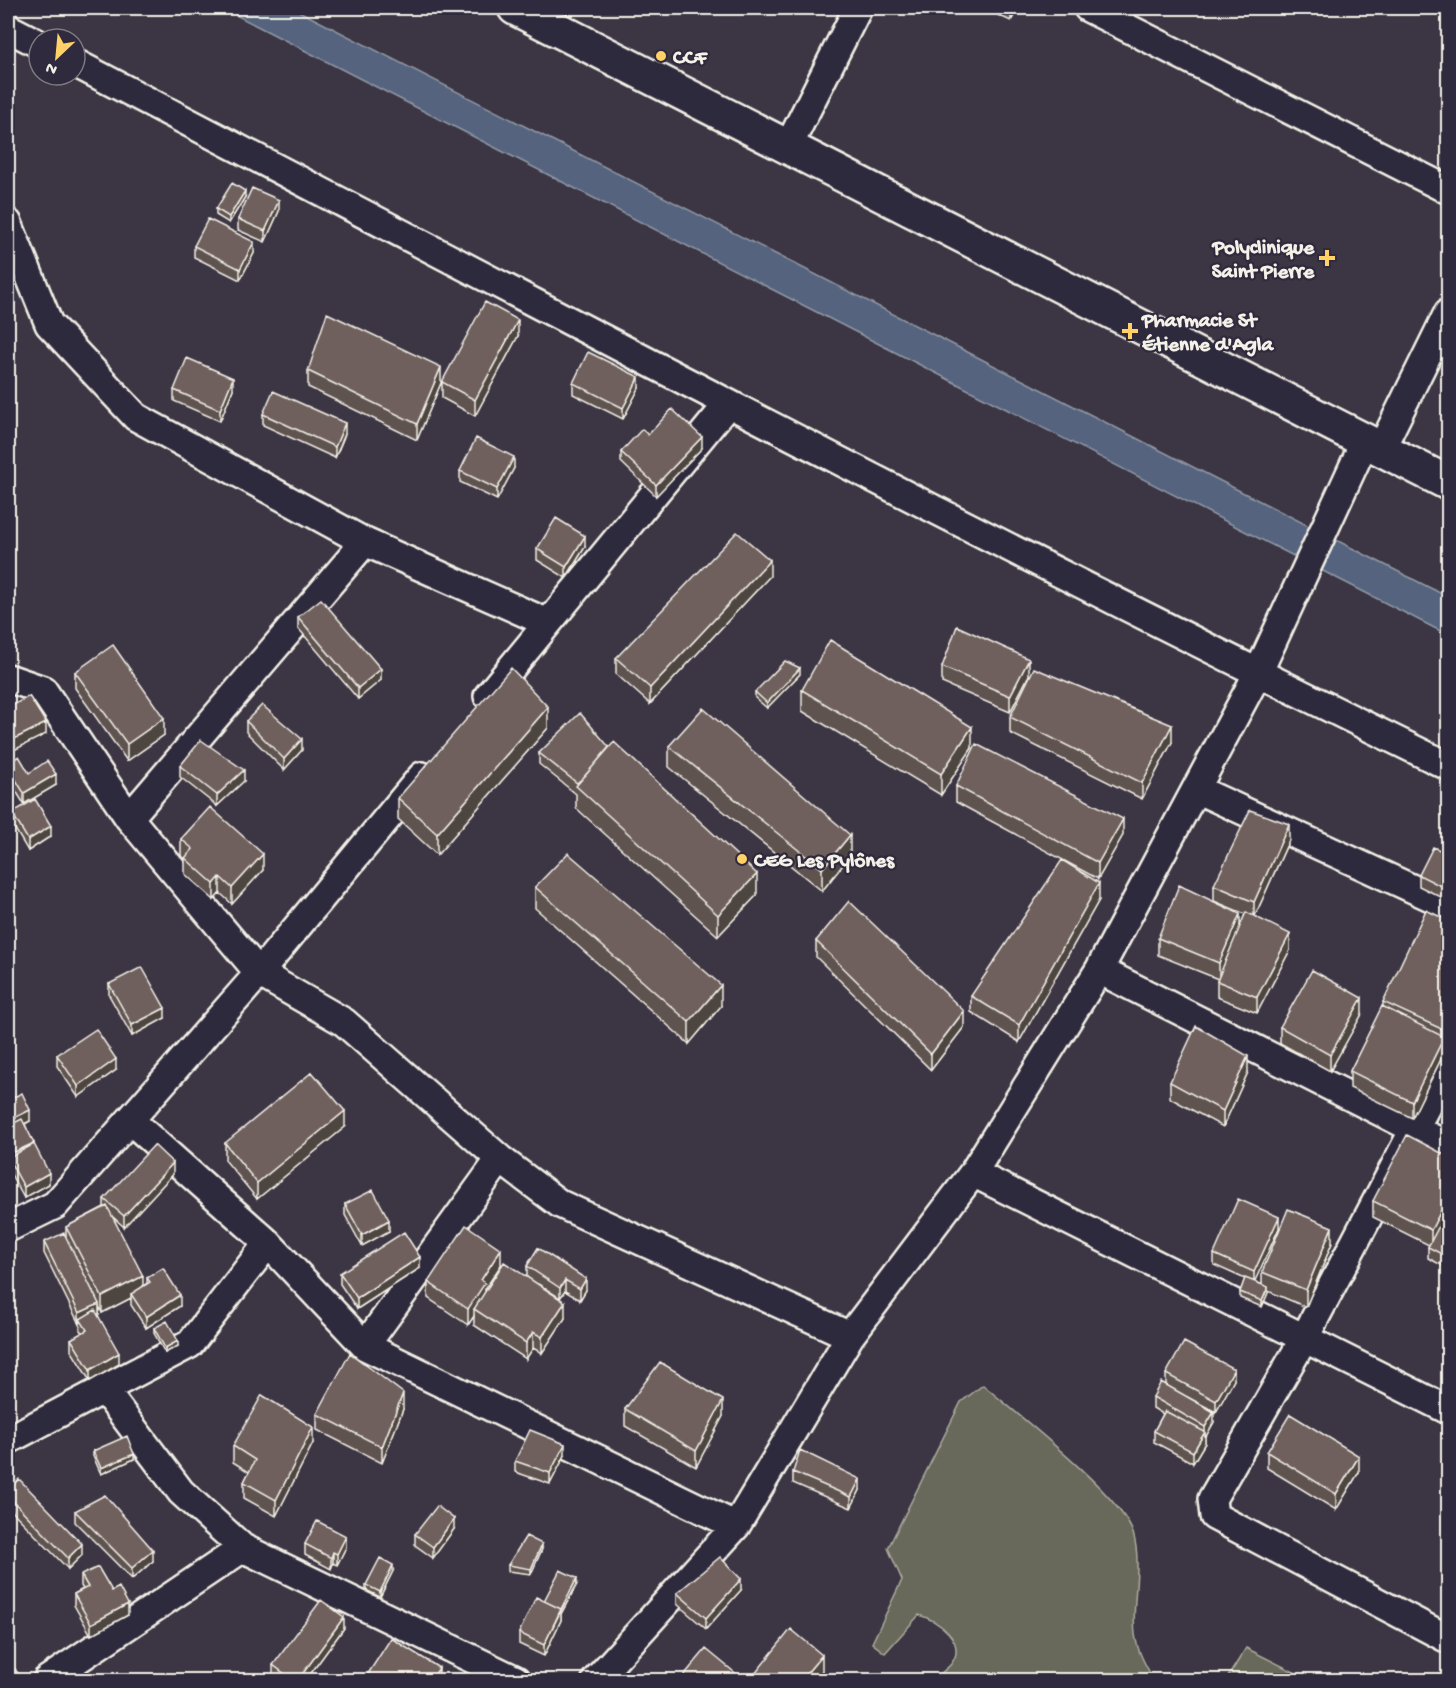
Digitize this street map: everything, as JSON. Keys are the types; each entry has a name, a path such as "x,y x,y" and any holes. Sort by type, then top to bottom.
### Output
{"street":[{"path":"515,8 1449,483"},
{"path":"788,147 858,8"},
{"path":"1088,8 1449,190"},
{"path":"8,28 27,38"},
{"path":"87,69 728,404 1258,673 1449,766"},
{"path":"8,223 49,324 136,417 365,542 548,623"},
{"path":"596,1680 736,1526 850,1336 973,1173 1099,970 1198,790 1258,673 1323,533 1449,312"},
{"path":"472,715 728,404"},
{"path":"129,818 365,542"},
{"path":"8,678 43,690 129,818 259,974 344,1022 500,1159 560,1204 850,1336"},
{"path":"8,1228 55,1205 259,974 442,752"},
{"path":"1198,790 1449,905"},
{"path":"1099,970 1449,1146"},
{"path":"1449,1065 1413,1129 1305,1337 1212,1499 1215,1516 1449,1640"},
{"path":"131,1121 268,1243 364,1346 736,1526"},
{"path":"364,1346 500,1159"},
{"path":"973,1173 1449,1410"},
{"path":"8,1440 190,1344 268,1243"},
{"path":"105,1390 181,1492 243,1548 516,1680"},
{"path":"47,1680 243,1548"}],"green space":[{"path":"983,1385 1089,1477 1124,1517 1133,1533 1136,1545 1134,1622 1136,1640 1142,1658 1154,1680 933,1680 951,1664 956,1648 953,1640 942,1627 919,1615 885,1653 872,1643 902,1580 888,1548 961,1402"},
{"path":"1246,1648 1310,1680 1226,1680"}],"water":[{"path":"222,8 293,8 1448,597 1448,635"}],"building":[{"path":"232,183 245,191 229,217 216,209"},
{"path":"252,188 279,200 265,231 238,219"},
{"path":"208,219 254,242 240,269 194,246"},
{"path":"485,302 518,320 475,400 442,382"},
{"path":"327,313 441,367 417,424 308,371"},
{"path":"588,352 639,377 623,408 573,383"},
{"path":"187,358 233,378 220,410 174,390"},
{"path":"273,391 345,423 335,447 263,414"},
{"path":"672,409 702,437 656,485 621,452 642,429 648,435"},
{"path":"476,438 514,457 497,489 460,471"},
{"path":"556,518 585,536 566,567 537,549"},
{"path":"737,532 770,560 650,688 616,658"},
{"path":"321,599 381,669 358,688 298,617"},
{"path":"957,626 1029,659 1010,696 942,667"},
{"path":"830,640 972,727 941,774 802,690"},
{"path":"113,645 164,718 127,744 75,672"},
{"path":"785,661 800,668 767,703 755,692"},
{"path":"511,668 548,707 437,834 398,798"},
{"path":"1034,668 1172,725 1142,783 1010,717"},
{"path":"29,696 46,723 8,742 8,708"},
{"path":"262,705 302,739 284,759 246,721"},
{"path":"703,708 850,835 822,869 669,746"},
{"path":"580,713 609,747 577,783 539,753"},
{"path":"201,740 244,770 217,795 180,766"},
{"path":"614,742 757,874 718,915 576,786"},
{"path":"976,744 1123,819 1098,863 956,786"},
{"path":"19,756 29,773 47,761 56,774 24,793 8,767 8,763"},
{"path":"35,799 51,826 28,840 12,813"},
{"path":"210,807 263,854 232,888 220,877 214,884 185,858 193,849 181,839"},
{"path":"1250,810 1289,824 1254,902 1214,885"},
{"path":"1433,847 1449,854 1449,890 1419,875"},
{"path":"568,853 721,985 689,1022 535,887"},
{"path":"1062,860 1099,883 1019,1025 971,996"},
{"path":"1179,885 1240,914 1219,963 1158,938"},
{"path":"849,901 964,1011 931,1054 816,941"},
{"path":"1426,910 1449,921 1448,1032 1383,1002"},
{"path":"1246,912 1290,934 1257,997 1217,981"},
{"path":"142,967 165,1008 132,1025 109,984"},
{"path":"1312,970 1362,998 1330,1055 1280,1027"},
{"path":"1382,1006 1444,1037 1412,1102 1350,1071"},
{"path":"1196,1026 1248,1056 1223,1111 1170,1082"},
{"path":"96,1029 116,1059 78,1086 57,1055"},
{"path":"312,1072 345,1111 257,1183 225,1143"},
{"path":"22,1093 30,1110 8,1121 8,1095 10,1099"},
{"path":"1449,1114 1449,1131 1442,1127"},
{"path":"22,1119 34,1143 8,1155 8,1126"},
{"path":"1407,1135 1449,1157 1449,1195 1431,1230 1373,1201"},
{"path":"34,1144 49,1173 24,1187 8,1158"},
{"path":"154,1145 173,1163 124,1216 104,1199"},
{"path":"373,1190 389,1220 362,1235 345,1204"},
{"path":"1238,1199 1279,1217 1254,1272 1214,1254"},
{"path":"107,1206 143,1276 102,1297 66,1227"},
{"path":"1449,1207 1449,1258 1428,1247"},
{"path":"1288,1209 1332,1227 1306,1290 1262,1272"},
{"path":"466,1225 501,1249 481,1280 485,1283 468,1309 428,1282"},
{"path":"404,1232 420,1257 357,1298 340,1273"},
{"path":"64,1233 99,1304 79,1313 44,1242"},
{"path":"538,1248 586,1279 580,1289 565,1280 560,1288 527,1266"},
{"path":"504,1262 565,1302 542,1337 533,1332 526,1343 474,1309"},
{"path":"163,1268 180,1295 146,1317 131,1294 150,1282 147,1278"},
{"path":"1245,1278 1268,1287 1262,1301 1240,1292"},
{"path":"95,1310 119,1353 90,1370 71,1339 87,1330 80,1319"},
{"path":"167,1321 178,1341 165,1348 154,1328"},
{"path":"1184,1342 1234,1369 1216,1401 1166,1374"},
{"path":"350,1353 403,1393 382,1447 317,1414"},
{"path":"660,1362 723,1400 696,1451 625,1409"},
{"path":"1161,1382 1214,1412 1205,1427 1153,1397"},
{"path":"262,1395 313,1427 276,1500 244,1482 255,1460 233,1446"},
{"path":"1165,1411 1205,1432 1193,1452 1154,1431"},
{"path":"1290,1414 1359,1456 1336,1494 1267,1452"},
{"path":"530,1430 565,1444 550,1473 515,1461"},
{"path":"127,1436 134,1454 101,1468 93,1451"},
{"path":"800,1450 860,1479 851,1497 793,1472"},
{"path":"19,1479 82,1544 68,1558 8,1496 8,1490"},
{"path":"105,1495 153,1550 132,1568 75,1511"},
{"path":"437,1506 454,1519 433,1547 415,1534"},
{"path":"317,1521 346,1536 337,1554 333,1552 331,1558 305,1544"},
{"path":"526,1536 542,1544 531,1569 508,1565"},
{"path":"720,1557 741,1579 706,1618 677,1593"},
{"path":"380,1558 393,1565 380,1592 366,1585"},
{"path":"98,1567 112,1591 119,1587 128,1604 91,1624 74,1594 88,1587 81,1575"},
{"path":"560,1570 577,1578 561,1609 544,1601"},
{"path":"536,1597 561,1609 544,1645 519,1633"},
{"path":"321,1600 344,1617 298,1680 293,1680 273,1665"},
{"path":"791,1629 822,1655 801,1680 750,1680"},
{"path":"391,1638 439,1668 431,1680 364,1680"},
{"path":"706,1649 739,1676 735,1680 680,1680"},
{"path":"8,1659 20,1676 8,1680"}],"place":[{"name":"CCF","path":"661,56"},
{"name":"Polyclinique Saint Pierre","path":"1327,258"},
{"name":"Pharmacie St Étienne d'Agla","path":"1130,331"},
{"name":"CEG Les Pylônes","path":"742,859"}]}
